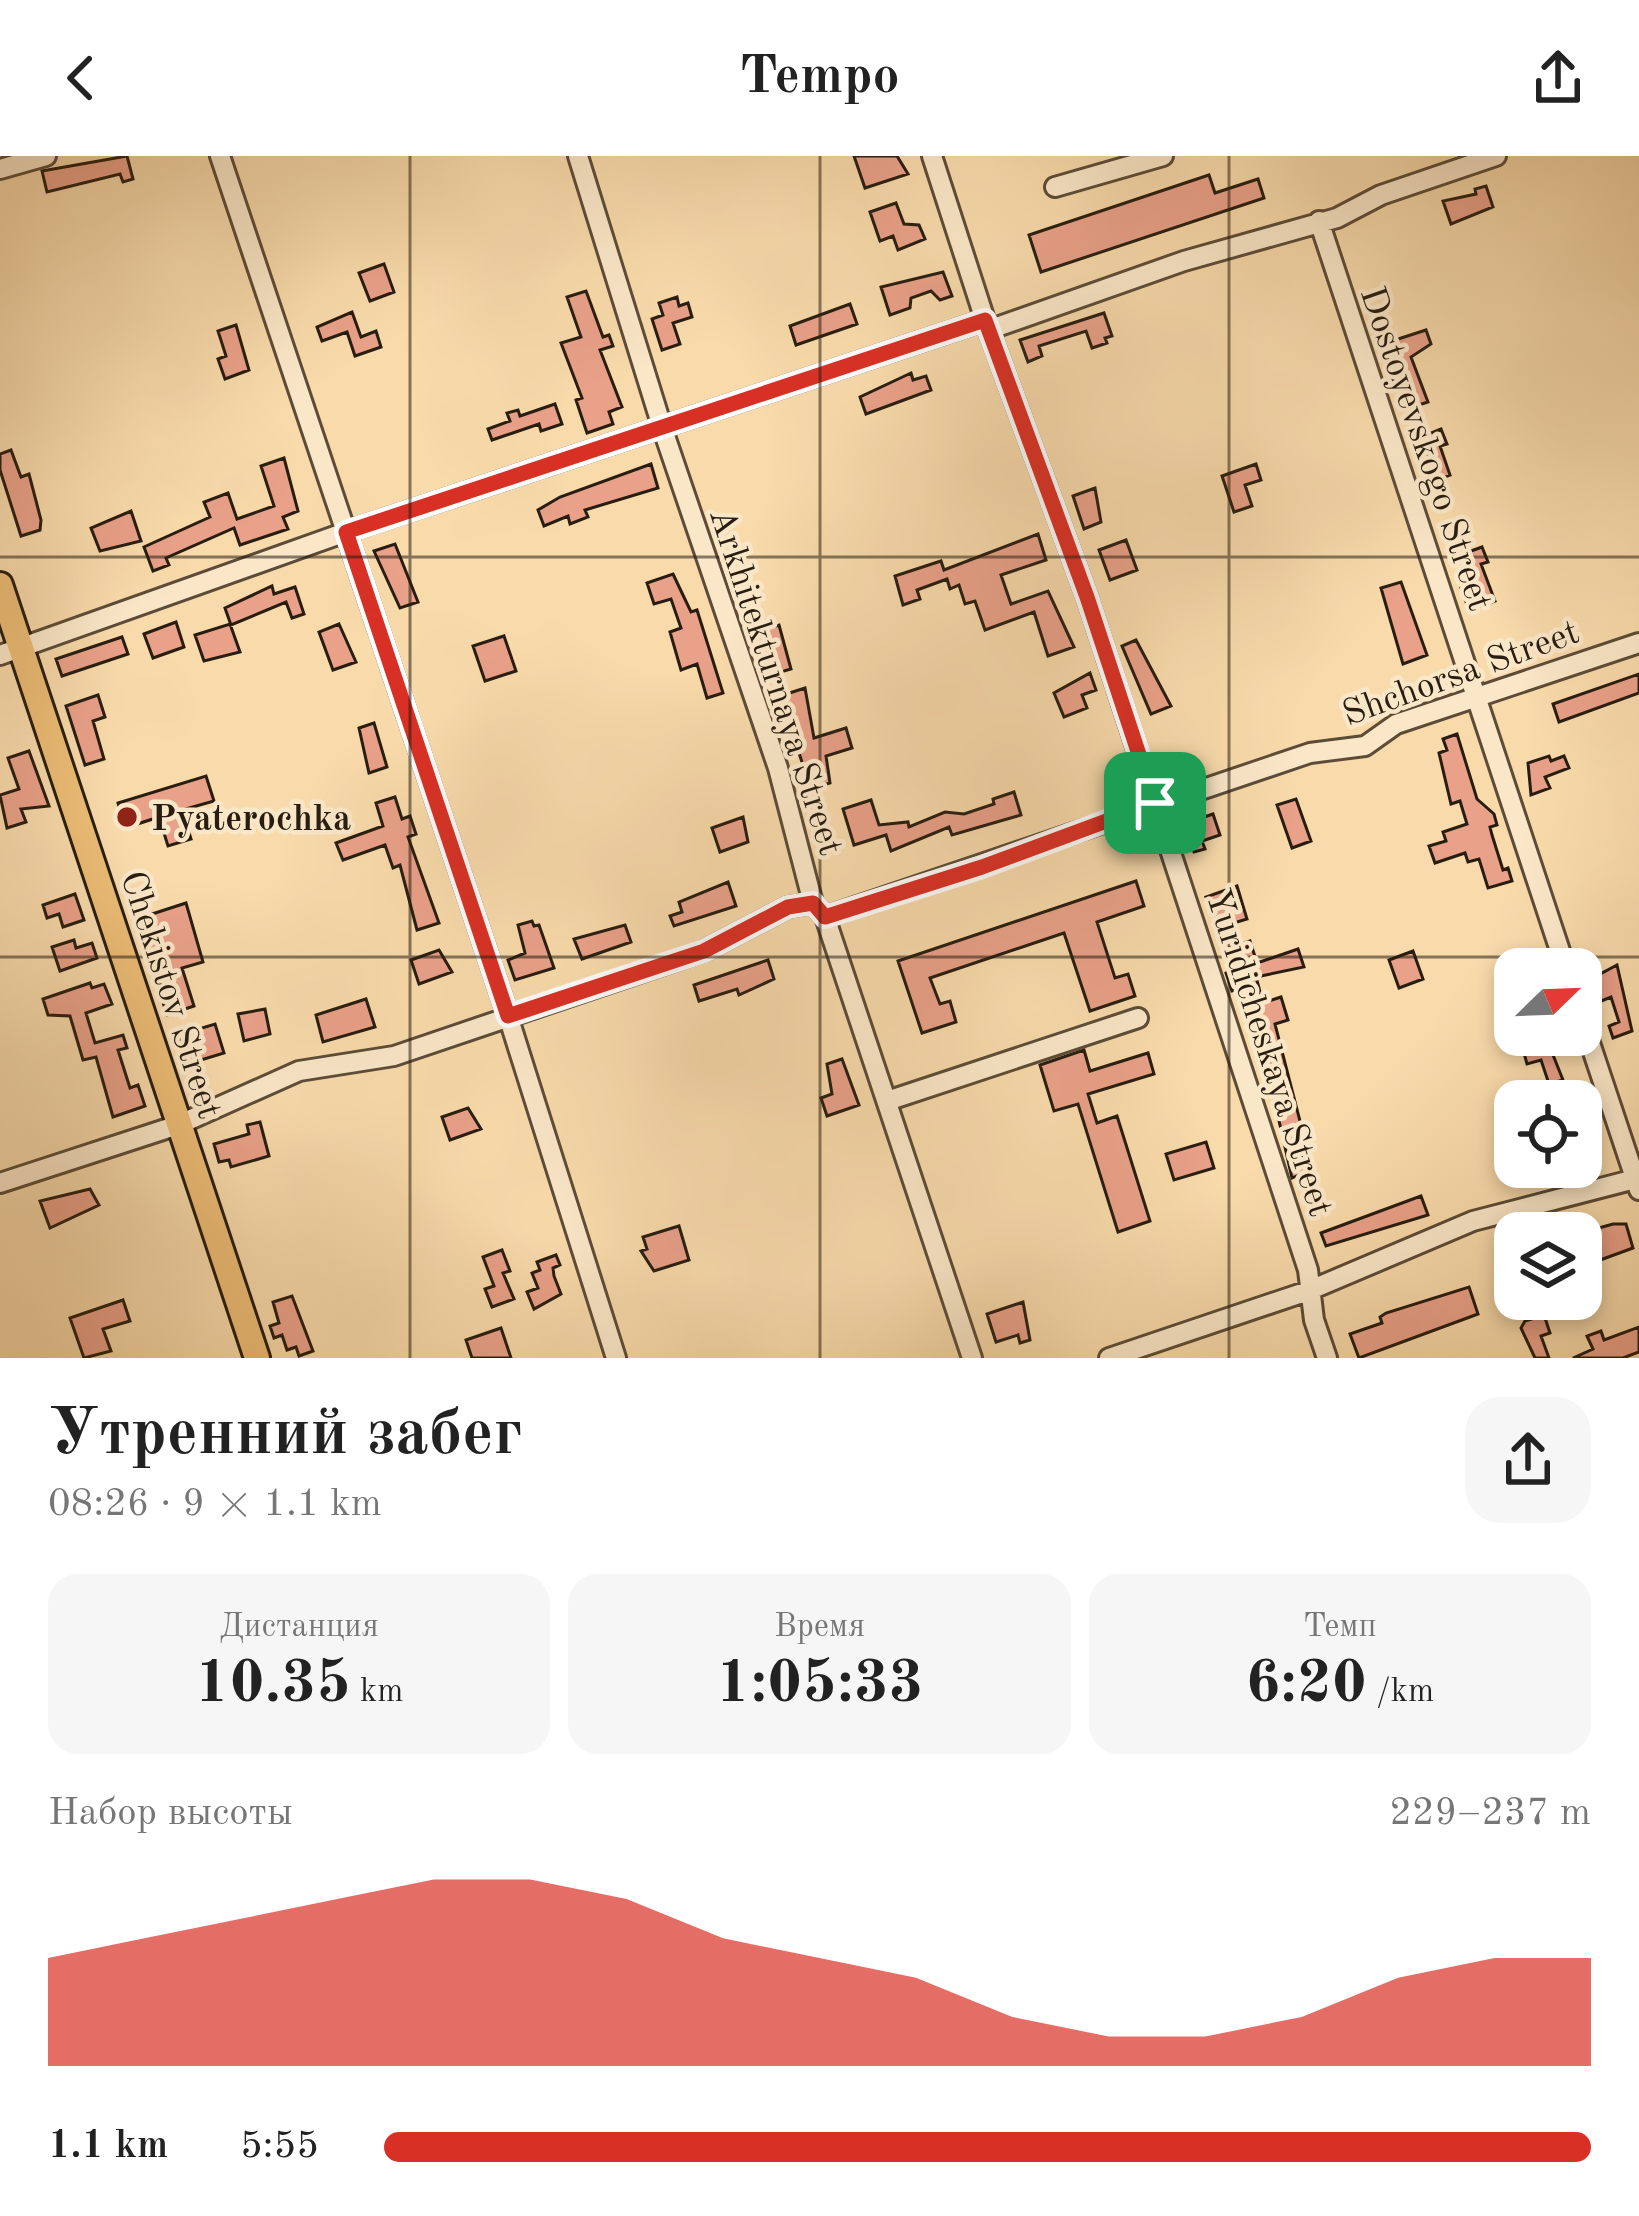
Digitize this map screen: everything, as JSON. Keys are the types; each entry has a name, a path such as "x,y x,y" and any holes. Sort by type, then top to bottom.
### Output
{"main road":[{"name":"Chekistov Street","path":"0,584 11,651 256,1358"}],"street":[{"path":"0,170 46,156"},
{"path":"220,156 508,1016 616,1358"},
{"name":"Arkhitekturnaya Street","path":"578,156 663,430 778,768 819,910 972,1358"},
{"name":"Yuridicheskaya Street","path":"932,156 1155,803 1308,1270 1308,1291 1327,1358"},
{"path":"1055,187 1163,156"},
{"path":"11,651 346,532 1319,221 1496,156"},
{"name":"Dostoyevskogo Street","path":"1319,221 1559,948"},
{"name":"Shchorsa Street","path":"0,1183 178,1125 299,1071 394,1056 704,951 788,907 819,910 982,867 1155,803 1310,754 1365,746 1396,724 1639,643"},
{"path":"887,1101 1138,1018"},
{"path":"1109,1358 1308,1291 1473,1221 1638,1183 1595,1056"}],"building":[{"path":"127,156 133,179 123,182 120,174 47,192 42,171"},
{"path":"854,156 897,156 908,174 865,188"},
{"path":"1209,175 1215,193 1258,179 1264,198 1041,272 1029,235"},
{"path":"1486,186 1493,207 1451,224 1443,201 1476,194 1475,189"},
{"path":"896,203 904,224 919,225 925,239 898,250 893,236 880,241 870,212"},
{"path":"384,264 394,292 370,301 359,273"},
{"path":"943,272 952,296 940,300 931,291 911,298 910,308 890,315 881,287"},
{"path":"586,291 603,337 609,335 613,346 600,350 622,407 609,412 613,424 587,433 576,400 582,398 561,343 581,337 567,297"},
{"path":"677,297 679,306 688,303 692,317 673,323 680,344 662,350 652,319 663,315 659,303"},
{"path":"850,304 857,324 796,345 790,326"},
{"path":"352,312 361,337 376,331 381,347 355,356 347,332 322,341 317,327"},
{"path":"1104,313 1112,336 1105,338 1107,343 1092,348 1086,331 1039,346 1042,356 1028,362 1020,340"},
{"path":"236,325 249,370 225,379 218,359 226,356 218,331"},
{"path":"1426,330 1431,344 1411,357 1428,402 1406,409 1389,371 1397,365 1389,342"},
{"path":"911,373 913,380 926,376 931,390 866,414 860,397"},
{"path":"555,404 562,424 541,431 539,424 492,440 488,429 510,421 507,413 518,410 520,416"},
{"path":"1441,429 1447,444 1440,446 1450,475 1436,480 1426,452 1419,454 1414,440"},
{"path":"11,450 21,477 29,474 41,520 40,530 21,536 0,470 0,454"},
{"path":"284,458 298,511 283,517 288,529 240,545 234,528 166,558 169,565 153,571 144,547 210,517 204,502 228,493 237,519 274,506 261,466"},
{"path":"651,464 658,488 585,510 588,517 570,524 568,516 544,526 538,510 560,497"},
{"path":"1256,464 1261,480 1245,485 1252,506 1234,512 1222,476"},
{"path":"1095,488 1101,522 1084,529 1073,496"},
{"path":"131,511 141,541 100,551 91,528"},
{"path":"1038,534 1046,560 1001,575 1011,604 1048,591 1074,647 1048,656 1034,612 985,630 975,601 965,604 959,585 950,589 947,579 917,590 920,599 903,605 895,576 941,561 944,570"},
{"path":"1126,540 1137,570 1110,580 1099,550"},
{"path":"395,544 418,602 400,608 374,551"},
{"path":"1482,547 1488,562 1481,564 1495,601 1469,610 1461,588 1473,583 1463,554"},
{"path":"673,574 691,612 697,610 723,693 707,698 697,664 681,670 670,632 681,628 671,599 654,604 647,583"},
{"path":"1401,582 1427,655 1403,664 1381,588"},
{"path":"272,586 274,594 295,587 304,614 292,618 286,602 231,625 225,608"},
{"path":"176,622 184,647 153,658 144,634"},
{"path":"230,624 240,652 204,661 195,635"},
{"path":"339,624 356,662 333,670 319,632"},
{"path":"779,625 791,669 774,674 762,630"},
{"path":"504,636 516,671 485,681 473,646"},
{"path":"122,637 128,654 62,676 56,659"},
{"path":"1136,640 1171,706 1151,714 1122,646"},
{"path":"1090,673 1096,690 1082,695 1087,708 1064,717 1054,693"},
{"path":"1639,674 1639,693 1559,722 1553,704"},
{"path":"805,688 814,738 846,728 852,748 826,756 830,783 811,789 780,696"},
{"path":"98,695 105,717 93,721 104,759 85,765 66,706"},
{"path":"374,723 387,767 369,773 359,728"},
{"path":"1457,734 1477,799 1494,814 1497,825 1490,827 1492,835 1503,870 1508,868 1512,881 1488,888 1479,859 1468,862 1465,853 1435,863 1429,846 1446,841 1443,832 1467,824 1460,801 1451,804 1439,753 1447,750 1443,739"},
{"path":"29,751 49,806 21,809 26,822 7,828 0,795 19,789 8,758"},
{"path":"1549,756 1551,761 1564,756 1569,768 1545,777 1550,788 1531,795 1528,763"},
{"path":"206,776 214,801 182,810 191,839 168,846 159,817 125,828 118,803"},
{"path":"1014,792 1021,815 952,835 949,827 891,851 886,835 854,845 843,809 871,800 879,825 908,822 909,827 945,812 964,814 994,804 993,799"},
{"path":"395,797 402,819 410,816 416,834 408,837 439,923 417,930 400,865 393,868 385,845 343,860 336,843 383,826 376,803"},
{"path":"1296,799 1311,841 1292,848 1277,805"},
{"path":"1213,814 1220,835 1202,841 1205,849 1194,852 1184,824"},
{"path":"743,817 748,842 720,852 712,828"},
{"path":"1136,881 1144,906 1097,922 1115,978 1128,974 1135,996 1090,1011 1064,933 930,978 940,1004 950,1001 956,1022 922,1033 898,961"},
{"path":"728,882 736,906 674,926 670,916 682,912 679,902"},
{"path":"1237,886 1247,919 1221,927 1206,897"},
{"path":"75,894 84,920 63,927 59,914 47,918 43,905"},
{"path":"186,903 203,962 182,968 194,1006 167,1015 134,910 146,906 149,915"},
{"path":"532,921 539,925 554,968 515,980 508,960 525,953 518,925"},
{"path":"625,925 631,942 582,959 574,939"},
{"path":"74,940 76,948 92,943 97,958 60,971 52,947"},
{"path":"1250,941 1257,963 1298,949 1304,967 1256,977 1263,1003 1281,997 1288,1020 1275,1024 1301,1125 1292,1128 1308,1171 1292,1178 1272,1090 1239,989 1232,991 1226,973 1233,970 1226,949"},
{"path":"439,950 452,972 419,984 411,960"},
{"path":"1413,951 1423,979 1399,988 1389,960"},
{"path":"768,960 774,979 739,995 737,989 699,1001 694,985"},
{"path":"1617,965 1632,1031 1613,1038 1609,1026 1619,1022 1611,997 1602,1001 1602,973"},
{"path":"90,983 92,988 104,984 112,1004 86,1013 95,1043 123,1035 127,1048 118,1050 130,1088 138,1085 145,1106 113,1117 96,1057 83,1060 70,1016 48,1015 43,999"},
{"path":"366,999 375,1027 323,1042 316,1015"},
{"path":"265,1009 270,1034 244,1041 238,1014"},
{"path":"215,1024 224,1053 188,1064 179,1035"},
{"path":"1084,1050 1090,1071 1148,1053 1154,1074 1088,1094 1097,1123 1117,1116 1150,1221 1118,1232 1078,1104 1054,1111 1040,1065"},
{"path":"1525,1056 1553,1056 1563,1080 1548,1080 1541,1060 1527,1064"},
{"path":"842,1059 859,1105 827,1116 821,1098 832,1094 827,1064"},
{"path":"468,1108 481,1129 450,1140 442,1117"},
{"path":"260,1122 269,1156 231,1167 229,1160 219,1162 214,1144 249,1134 247,1125"},
{"path":"1206,1142 1214,1168 1174,1180 1166,1154"},
{"path":"90,1189 99,1205 50,1228 40,1201"},
{"path":"1421,1196 1428,1215 1326,1246 1321,1233"},
{"path":"1626,1224 1633,1248 1602,1259 1602,1227"},
{"path":"679,1226 689,1260 654,1271 641,1251 647,1249 643,1237"},
{"path":"502,1250 510,1271 503,1273 514,1299 492,1307 485,1289 494,1286 483,1257"},
{"path":"556,1255 560,1265 553,1268 554,1276 561,1294 534,1309 527,1292 538,1288 532,1273 540,1270 537,1262"},
{"path":"1469,1287 1478,1314 1359,1358 1350,1334 1382,1323 1380,1317 1386,1313"},
{"path":"292,1296 313,1351 299,1356 296,1347 287,1350 282,1335 274,1338 270,1326 279,1323 273,1302"},
{"path":"123,1300 130,1321 103,1329 111,1351 84,1358 70,1318"},
{"path":"1023,1302 1030,1340 1020,1343 1018,1335 996,1342 987,1314"},
{"path":"1546,1320 1550,1333 1541,1336 1549,1358 1535,1358 1521,1328 1525,1321"},
{"path":"1639,1327 1639,1352 1623,1358 1573,1358 1593,1349 1587,1336 1601,1331 1604,1340"},
{"path":"501,1328 511,1358 472,1358 466,1340"}],"place":[{"name":"Pyaterochka","path":"127,817"}],"route":[{"path":"985,320 998,343 1155,803 982,867 825,917 813,903 788,907 704,951 508,1016 346,532 506,483 985,320"}]}
